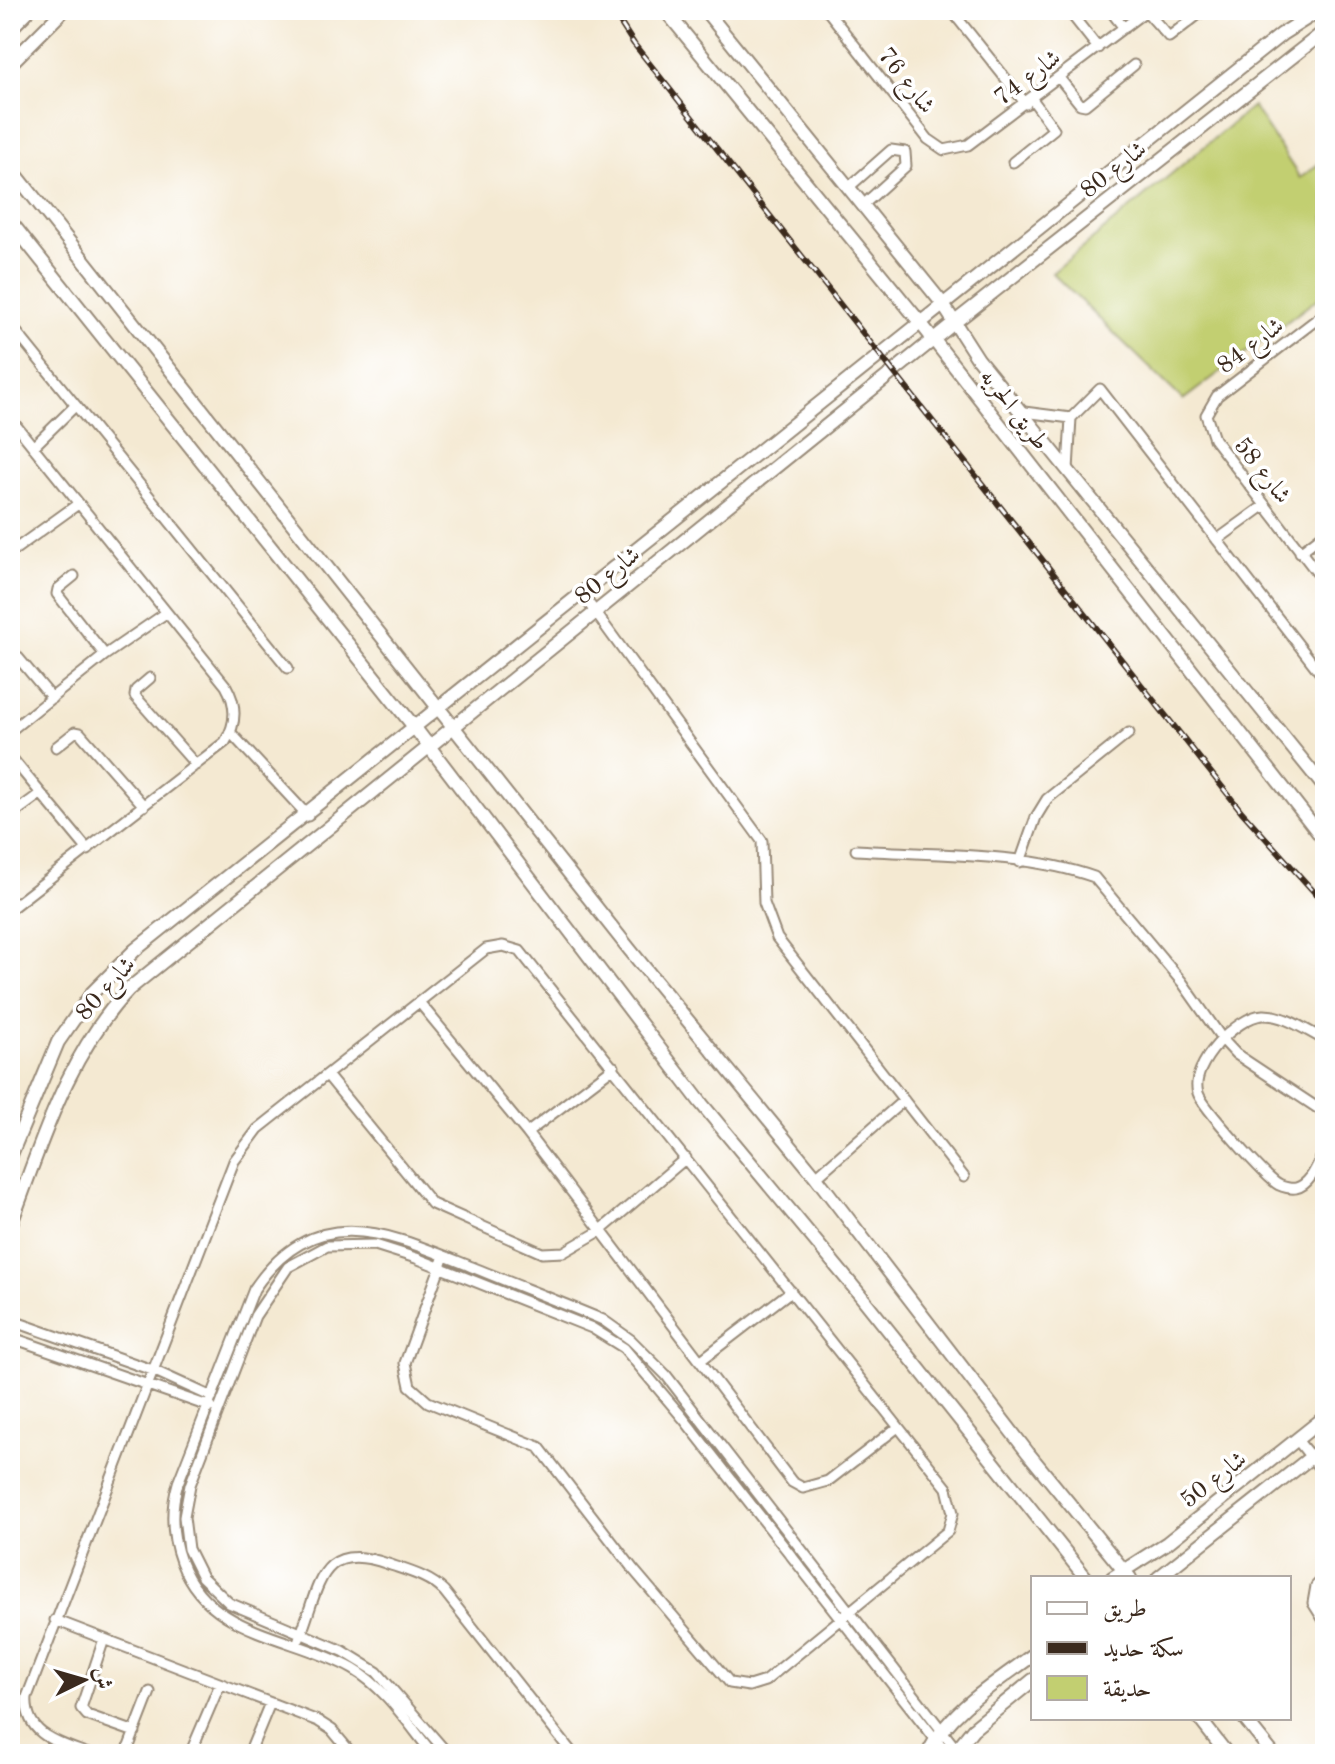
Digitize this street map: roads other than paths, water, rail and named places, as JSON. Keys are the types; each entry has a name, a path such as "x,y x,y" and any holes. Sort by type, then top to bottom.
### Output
{"street":[{"path":"10,29 29,10"},
{"path":"10,64 64,10"},
{"name":"طريق الحريه","path":"665,10 919,321 1325,841"},
{"name":"طريق الحريه","path":"705,10 942,303 978,359 1024,412 1325,788"},
{"name":"شارع 76","path":"827,10 935,146 954,151 968,145"},
{"path":"951,10 1054,129 1013,162"},
{"path":"1068,10 1098,48"},
{"path":"1110,10 1124,28"},
{"path":"1146,10 1166,35 1172,37 1204,10"},
{"name":"شارع 74","path":"968,145 1060,79 1146,10"},
{"path":"1315,11 1325,29"},
{"name":"شارع 80","path":"10,1157 44,1070 74,1017 113,970 919,321 1315,11"},
{"name":"شارع 80","path":"10,1226 78,1056 110,1009 166,957 955,322 1325,29"},
{"path":"1060,79 1083,106 1134,65"},
{"path":"848,188 891,150 905,152 906,166 862,206"},
{"path":"10,167 816,1177 1028,1453 1127,1574"},
{"path":"861,177 876,193"},
{"path":"10,221 415,728 701,1103 861,1296 1084,1576"},
{"name":"شارع 84","path":"1206,415 1217,396 1325,313"},
{"path":"10,324 288,668"},
{"path":"1068,470 1071,418 1100,389 1325,679"},
{"path":"33,447 75,406"},
{"path":"1024,412 1071,418"},
{"name":"شارع 58","path":"1206,415 1214,439 1325,583"},
{"path":"10,418 232,697 234,721 225,742 10,909"},
{"path":"10,553 78,504"},
{"path":"1217,540 1265,505"},
{"path":"1300,552 1325,533"},
{"path":"640,546 654,565"},
{"path":"74,576 58,589 57,594 105,655"},
{"path":"582,594 762,841 764,903 777,938 964,1177"},
{"path":"10,731 105,655 166,613"},
{"path":"10,648 52,698"},
{"path":"150,678 136,690 135,696 196,765"},
{"path":"56,747 75,732 80,733 144,806"},
{"path":"231,733 308,816"},
{"path":"1020,862 1036,817 1047,799 1129,733"},
{"path":"10,756 88,850"},
{"path":"10,816 40,794"},
{"path":"856,850 1020,862 1094,877 1182,982 1236,1054 1325,1113"},
{"path":"152,937 166,957"},
{"path":"88,1754 43,1736 27,1714 27,1697 241,1149 258,1129 486,949 512,947 520,951 614,1067 947,1488 952,1523 948,1531 757,1685 739,1686 721,1676 539,1447 529,1440 428,1402 410,1386 405,1363 444,1256"},
{"path":"419,1002 527,1133 773,1461 803,1488 828,1481 898,1427"},
{"path":"1325,1040 1292,1023 1264,1015 1255,1017 1223,1040 1198,1071 1197,1092 1278,1185 1296,1188 1311,1176 1325,1150"},
{"path":"527,1133 614,1067"},
{"path":"327,1075 423,1196 442,1211 518,1245 553,1255 600,1231 686,1158"},
{"path":"816,1177 904,1100"},
{"path":"433,1754 369,1680 335,1661 220,1613 195,1587 175,1548 172,1526 174,1497 208,1400 254,1289 274,1261 288,1251 315,1239 356,1230 385,1234 444,1256 603,1320 631,1340 666,1375 851,1612 938,1736"},
{"path":"448,1754 377,1672 343,1651 240,1610 219,1596 202,1577 188,1549 185,1501 263,1299 288,1267 301,1257 327,1246 375,1245 441,1267 592,1328 624,1348 667,1397 841,1620 954,1753 973,1729 1031,1682"},
{"path":"700,1361 791,1291"},
{"path":"10,1320 155,1371 220,1405"},
{"path":"10,1337 148,1384 208,1400"},
{"name":"شارع 50","path":"1127,1574 1325,1417"},
{"path":"1298,1441 1325,1475"},
{"name":"شارع 50","path":"1161,1576 1325,1446"},
{"path":"296,1646 323,1577 336,1560 366,1556 422,1576 444,1591 573,1754"},
{"path":"1325,1577 1316,1586 1313,1603 1325,1622"},
{"path":"55,1620 325,1725 352,1754"},
{"path":"104,1639 81,1708 87,1715 135,1732"},
{"path":"928,1754 938,1736 1031,1657"},
{"path":"190,1754 220,1684"},
{"path":"126,1754 150,1692"},
{"path":"249,1754 270,1703"},
{"path":"1201,1720 1227,1754"},
{"path":"1246,1720 1273,1754"}],"railway":[{"path":"612,10 634,44 1242,812 1325,904"}]}
